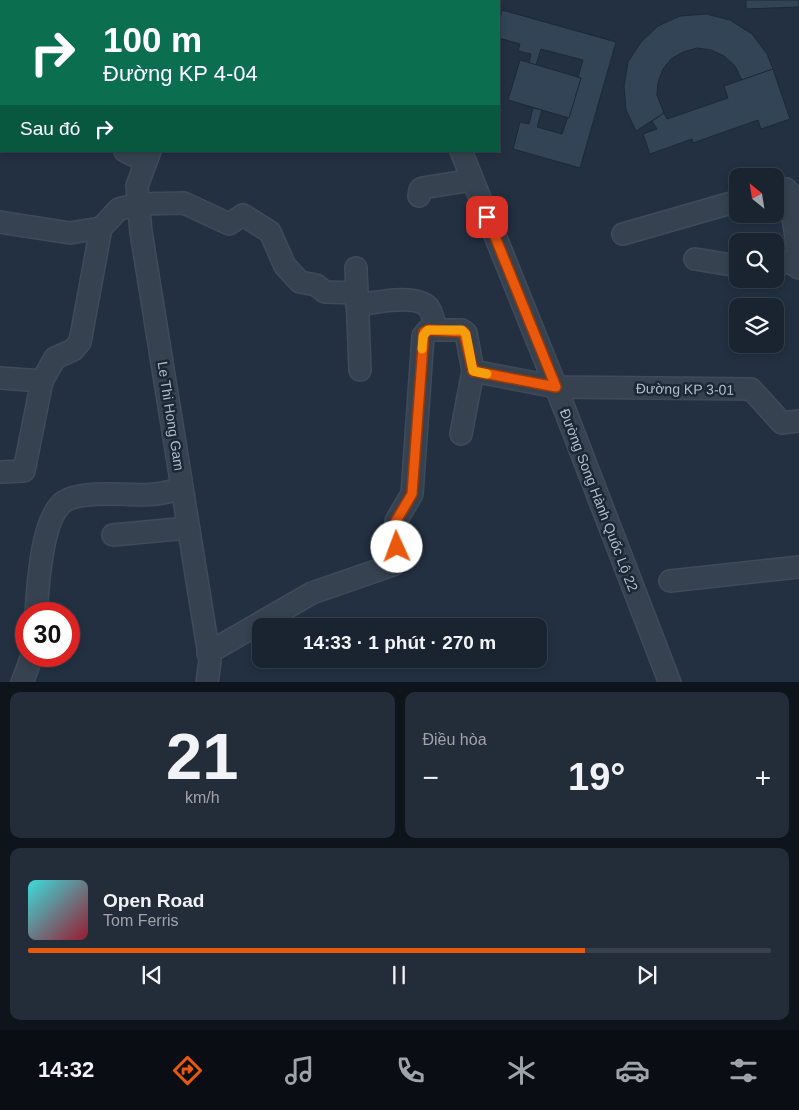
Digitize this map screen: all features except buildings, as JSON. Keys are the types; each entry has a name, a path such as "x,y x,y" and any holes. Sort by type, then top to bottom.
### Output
{"street":[{"path":"130,152 148,156"},
{"name":"Đường Song Hành Quốc Lộ 22","path":"461,152 556,387 670,682"},
{"name":"Le Thi Hong Gam","path":"148,156 137,186 141,232 210,662 207,682"},
{"path":"420,196 422,188 472,180"},
{"path":"784,189 789,193 799,256"},
{"path":"0,472 24,470 42,381 54,358 73,350 80,342 101,228 119,210 139,204 184,204 229,224 242,215 267,229 290,273 300,282 316,285 325,292 357,299 419,301 427,305 436,330"},
{"path":"623,234 729,204"},
{"path":"0,222 70,233 101,228"},
{"path":"695,259 729,265"},
{"path":"784,263 790,262 799,268"},
{"path":"356,268 360,370"},
{"path":"208,653 312,593 397,562 396,521 412,494 423,336 428,330 464,332 473,371 461,434"},
{"path":"473,371 556,387"},
{"path":"0,378 42,381"},
{"name":"Đường KP 3-01","path":"556,387 751,389 782,423 799,421"},
{"path":"37,602 45,540 52,518 59,507 71,499 87,496 109,494 154,496 182,488"},
{"path":"113,536 188,528"},
{"path":"670,581 799,566"},
{"path":"22,682 28,667"}],"slow traffic":[{"path":"422,349 424,332 428,330 462,330 466,334 473,371 487,374"}],"route":[{"path":"397,547 396,521 412,494 424,332 428,330 462,330 466,334 473,371 556,387 487,217"}]}
